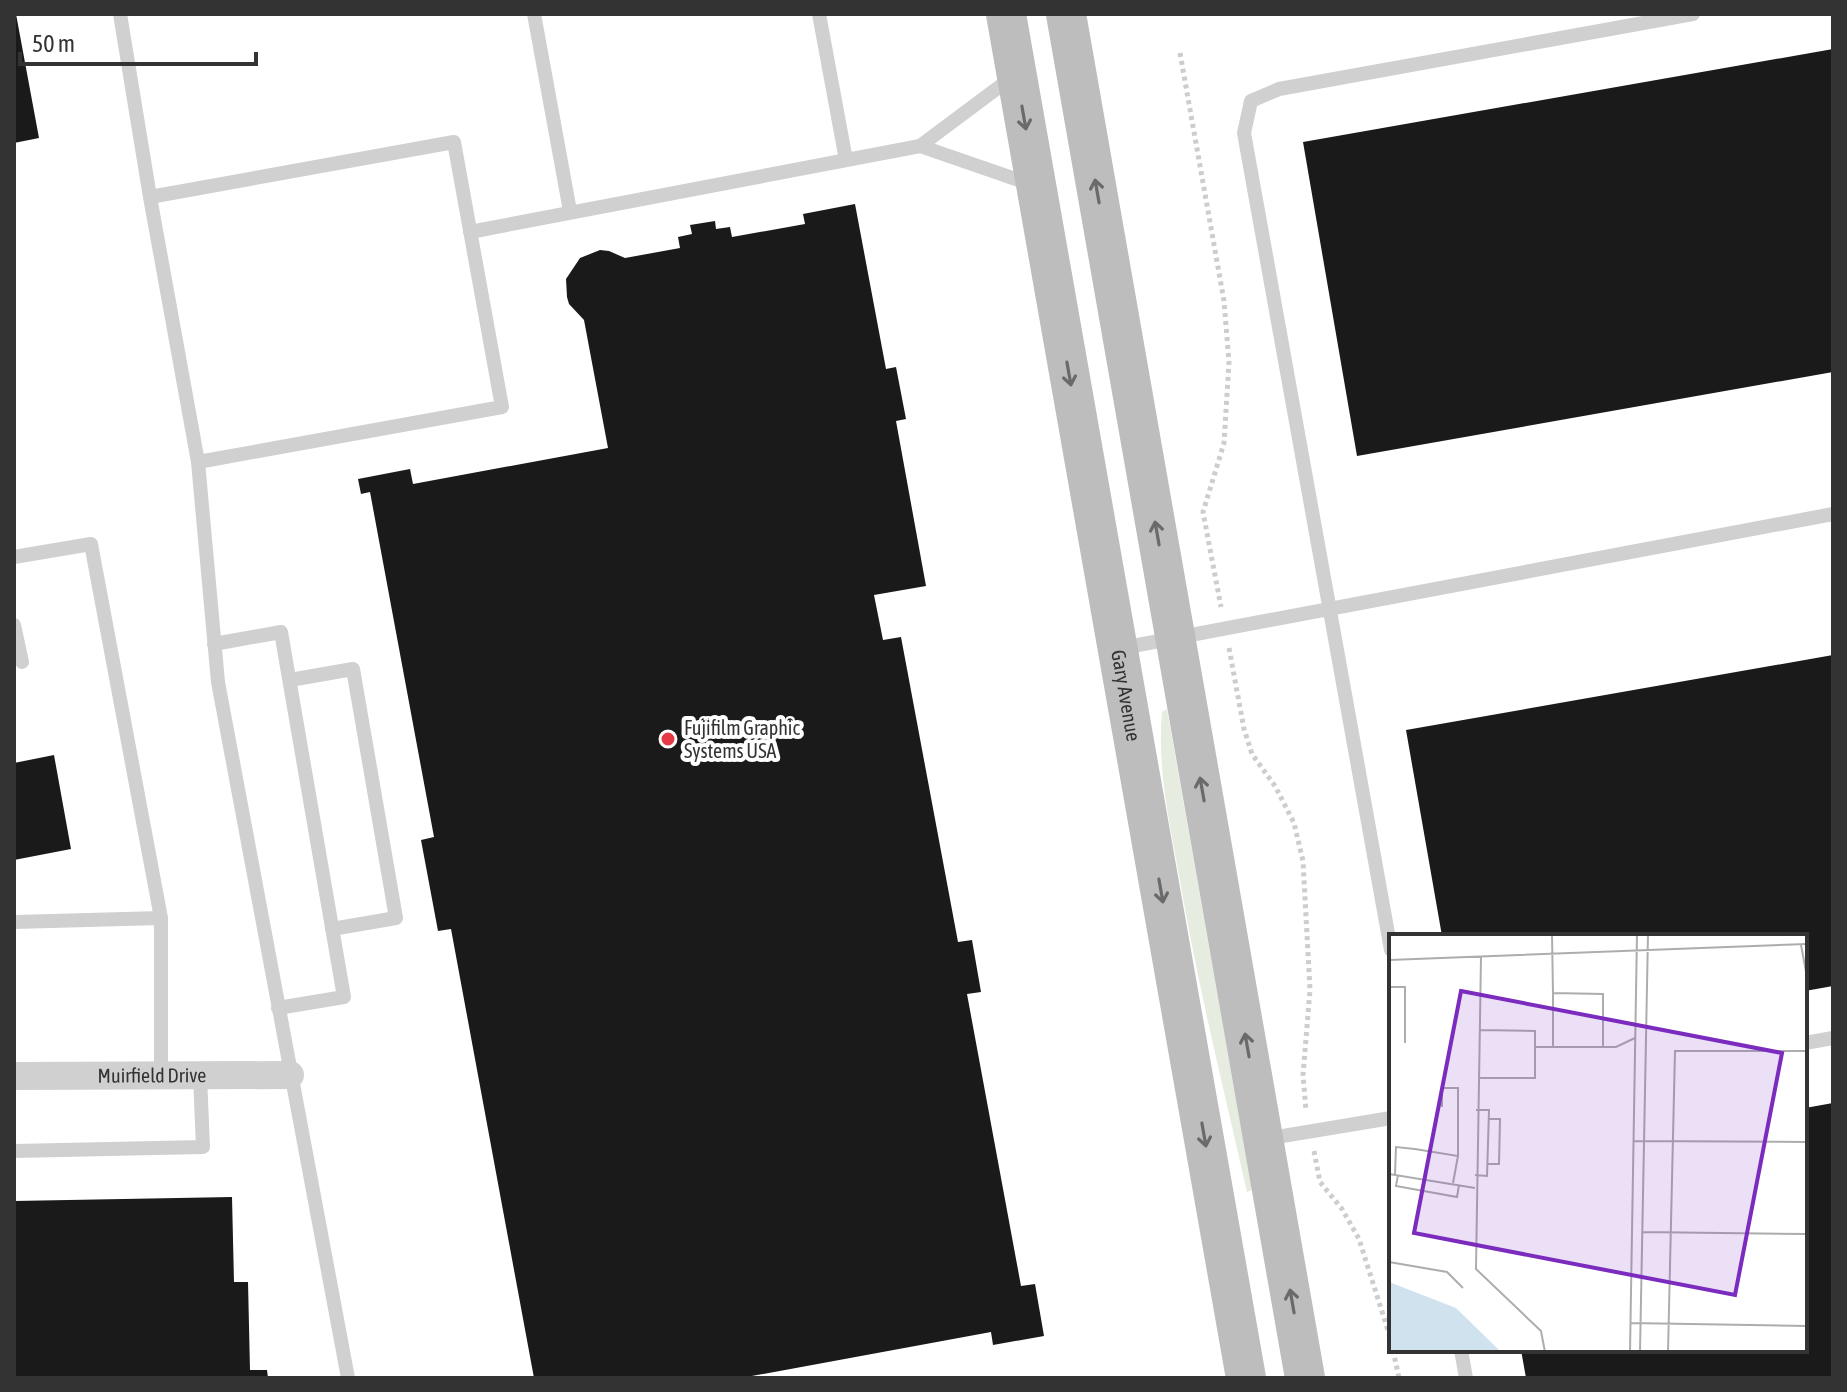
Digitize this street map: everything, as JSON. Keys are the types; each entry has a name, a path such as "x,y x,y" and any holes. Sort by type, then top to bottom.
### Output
{"main road":[{"name":"Gary Avenue","path":"1006,14 1246,1378"},
{"path":"1066,14 1305,1378"}],"street":[{"name":"Muirfield Drive","path":"14,1076 290,1075"}],"lane":[{"path":"120,14 198,462 218,682 348,1378"},
{"path":"534,14 570,211"},
{"path":"819,14 846,160"},
{"path":"1389,939 1244,133 1251,101 1279,89 1693,14"},
{"path":"470,232 920,146 1017,74"},
{"path":"150,197 454,142 502,407 198,462"},
{"path":"920,146 1036,186"},
{"path":"1118,649 1833,514"},
{"path":"14,557 91,544 161,918 161,1076"},
{"path":"14,625 22,662"},
{"path":"214,644 281,632 290,680 344,997 278,1008"},
{"path":"290,680 353,669 396,918 332,929"},
{"path":"14,922 161,918"},
{"path":"1807,1043 1833,1038"},
{"path":"14,1151 203,1147 200,1076"},
{"path":"1264,1139 1389,1118"},
{"path":"1461,1352 1466,1378"}],"path":[{"path":"1180,53 1224,301 1229,362 1224,443 1203,512 1213,568"},
{"path":"1237,690 1252,754 1275,786 1294,823 1303,861 1310,990 1304,1099"},
{"path":"1318,1171 1320,1182 1342,1209 1359,1239 1389,1334"},
{"path":"1393,1352 1399,1378"}],"shaded area":[{"path":"1167,709 1252,1190 1247,1192 1202,994 1168,814 1161,733 1162,712"}],"building":[{"path":"14,14 39,138 14,143"},
{"path":"1833,49 1833,372 1357,456 1303,142"},
{"name":"Fujifilm Graphic Systems USA","path":"855,204 886,369 896,367 906,419 896,421 926,586 874,595 883,640 901,637 958,942 972,940 981,992 967,994 1021,1286 1035,1284 1044,1336 993,1345 991,1332 741,1378 534,1378 451,929 438,931 421,840 434,837 370,492 361,494 358,479 410,469 413,484 608,448 584,320 569,304 567,297 566,279 580,258 600,250 625,258 680,248 678,237 692,234 690,225 715,221 716,229 730,227 732,237 805,224 803,214"},
{"path":"1833,655 1833,986 1807,991 1807,934 1442,934 1406,730"},
{"path":"54,755 71,849 14,860 14,763"},
{"path":"1833,1103 1833,1378 1526,1378 1521,1352 1807,1352 1807,1108"},
{"path":"232,1197 234,1282 248,1282 250,1370 267,1370 268,1378 14,1378 14,1201"}],"place":[{"name":"Fujifilm Graphic Systems USA","path":"668,739"}]}
